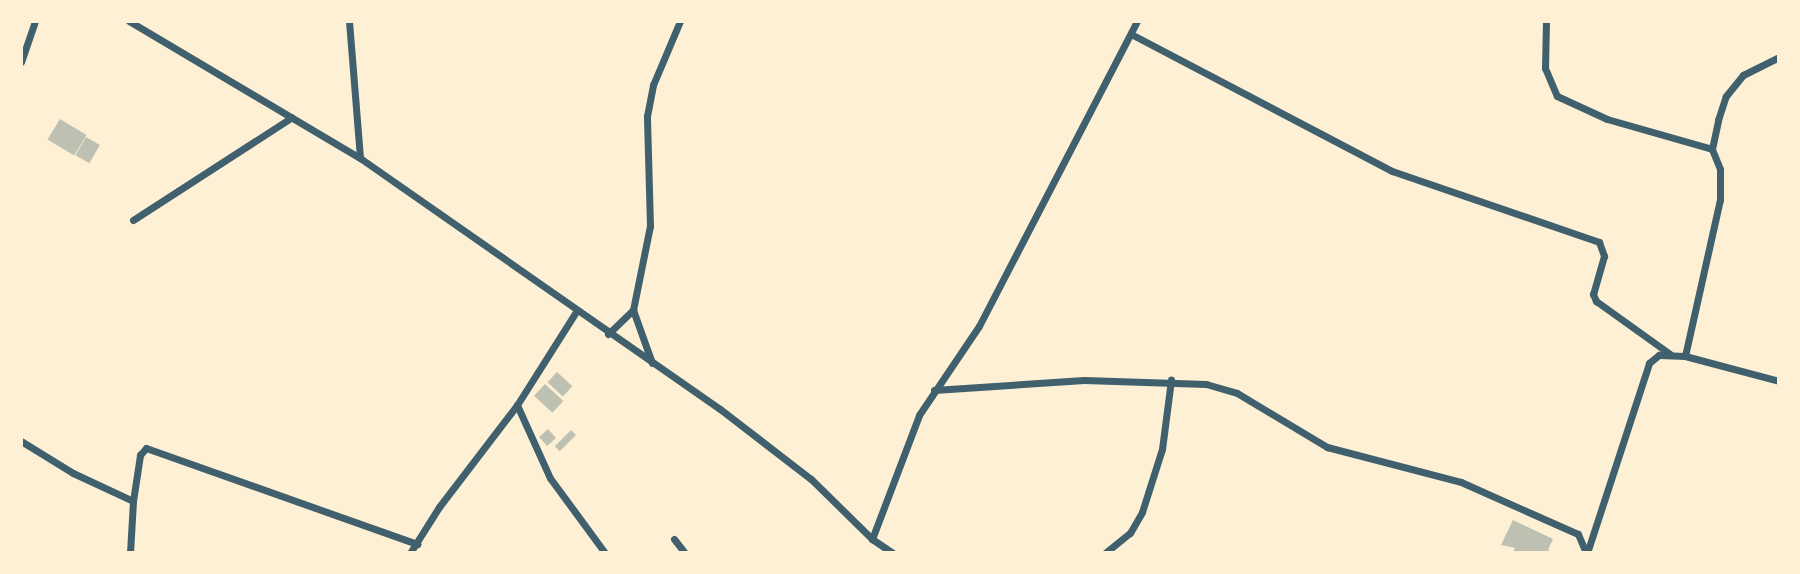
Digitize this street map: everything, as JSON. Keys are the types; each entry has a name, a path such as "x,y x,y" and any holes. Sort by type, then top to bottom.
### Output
{"street":[{"path":"21,62 35,21"},
{"path":"129,21 360,158 578,310 811,479 872,539 891,553"},
{"path":"349,21 360,158"},
{"path":"652,364 633,310 650,226 647,116 653,86 680,21"},
{"path":"872,539 919,415 979,326 1137,21"},
{"path":"1546,21 1545,68 1557,96 1607,119 1712,149"},
{"path":"1132,34 1392,172 1599,242 1604,256 1592,294 1596,301 1670,354 1779,381"},
{"path":"1685,356 1720,200 1720,169 1712,149 1726,96 1743,75 1779,57"},
{"path":"133,220 292,117"},
{"path":"410,553 439,507 517,405 578,310"},
{"path":"608,334 633,310"},
{"path":"1587,553 1649,363 1670,354"},
{"path":"934,390 1171,380 1237,393 1327,447 1461,482 1578,534 1587,553"},
{"path":"1105,553 1130,533 1142,512 1162,449 1171,380"},
{"path":"517,405 550,478 605,553"},
{"path":"21,441 73,473 133,501"},
{"path":"130,553 133,501 141,454 146,448 417,544"},
{"path":"1578,534 1597,524"},
{"path":"674,539 685,553"}],"building":[{"path":"60,119 87,135 74,156 48,140"},
{"path":"86,137 100,145 89,163 76,155"},
{"path":"557,372 572,386 563,397 547,382"},
{"path":"545,384 563,401 552,413 534,396"},
{"path":"548,429 556,438 547,446 539,437"},
{"path":"571,430 576,435 560,451 555,446"},
{"path":"1513,520 1553,539 1548,550 1556,553 1513,553 1515,548 1501,545"}]}
